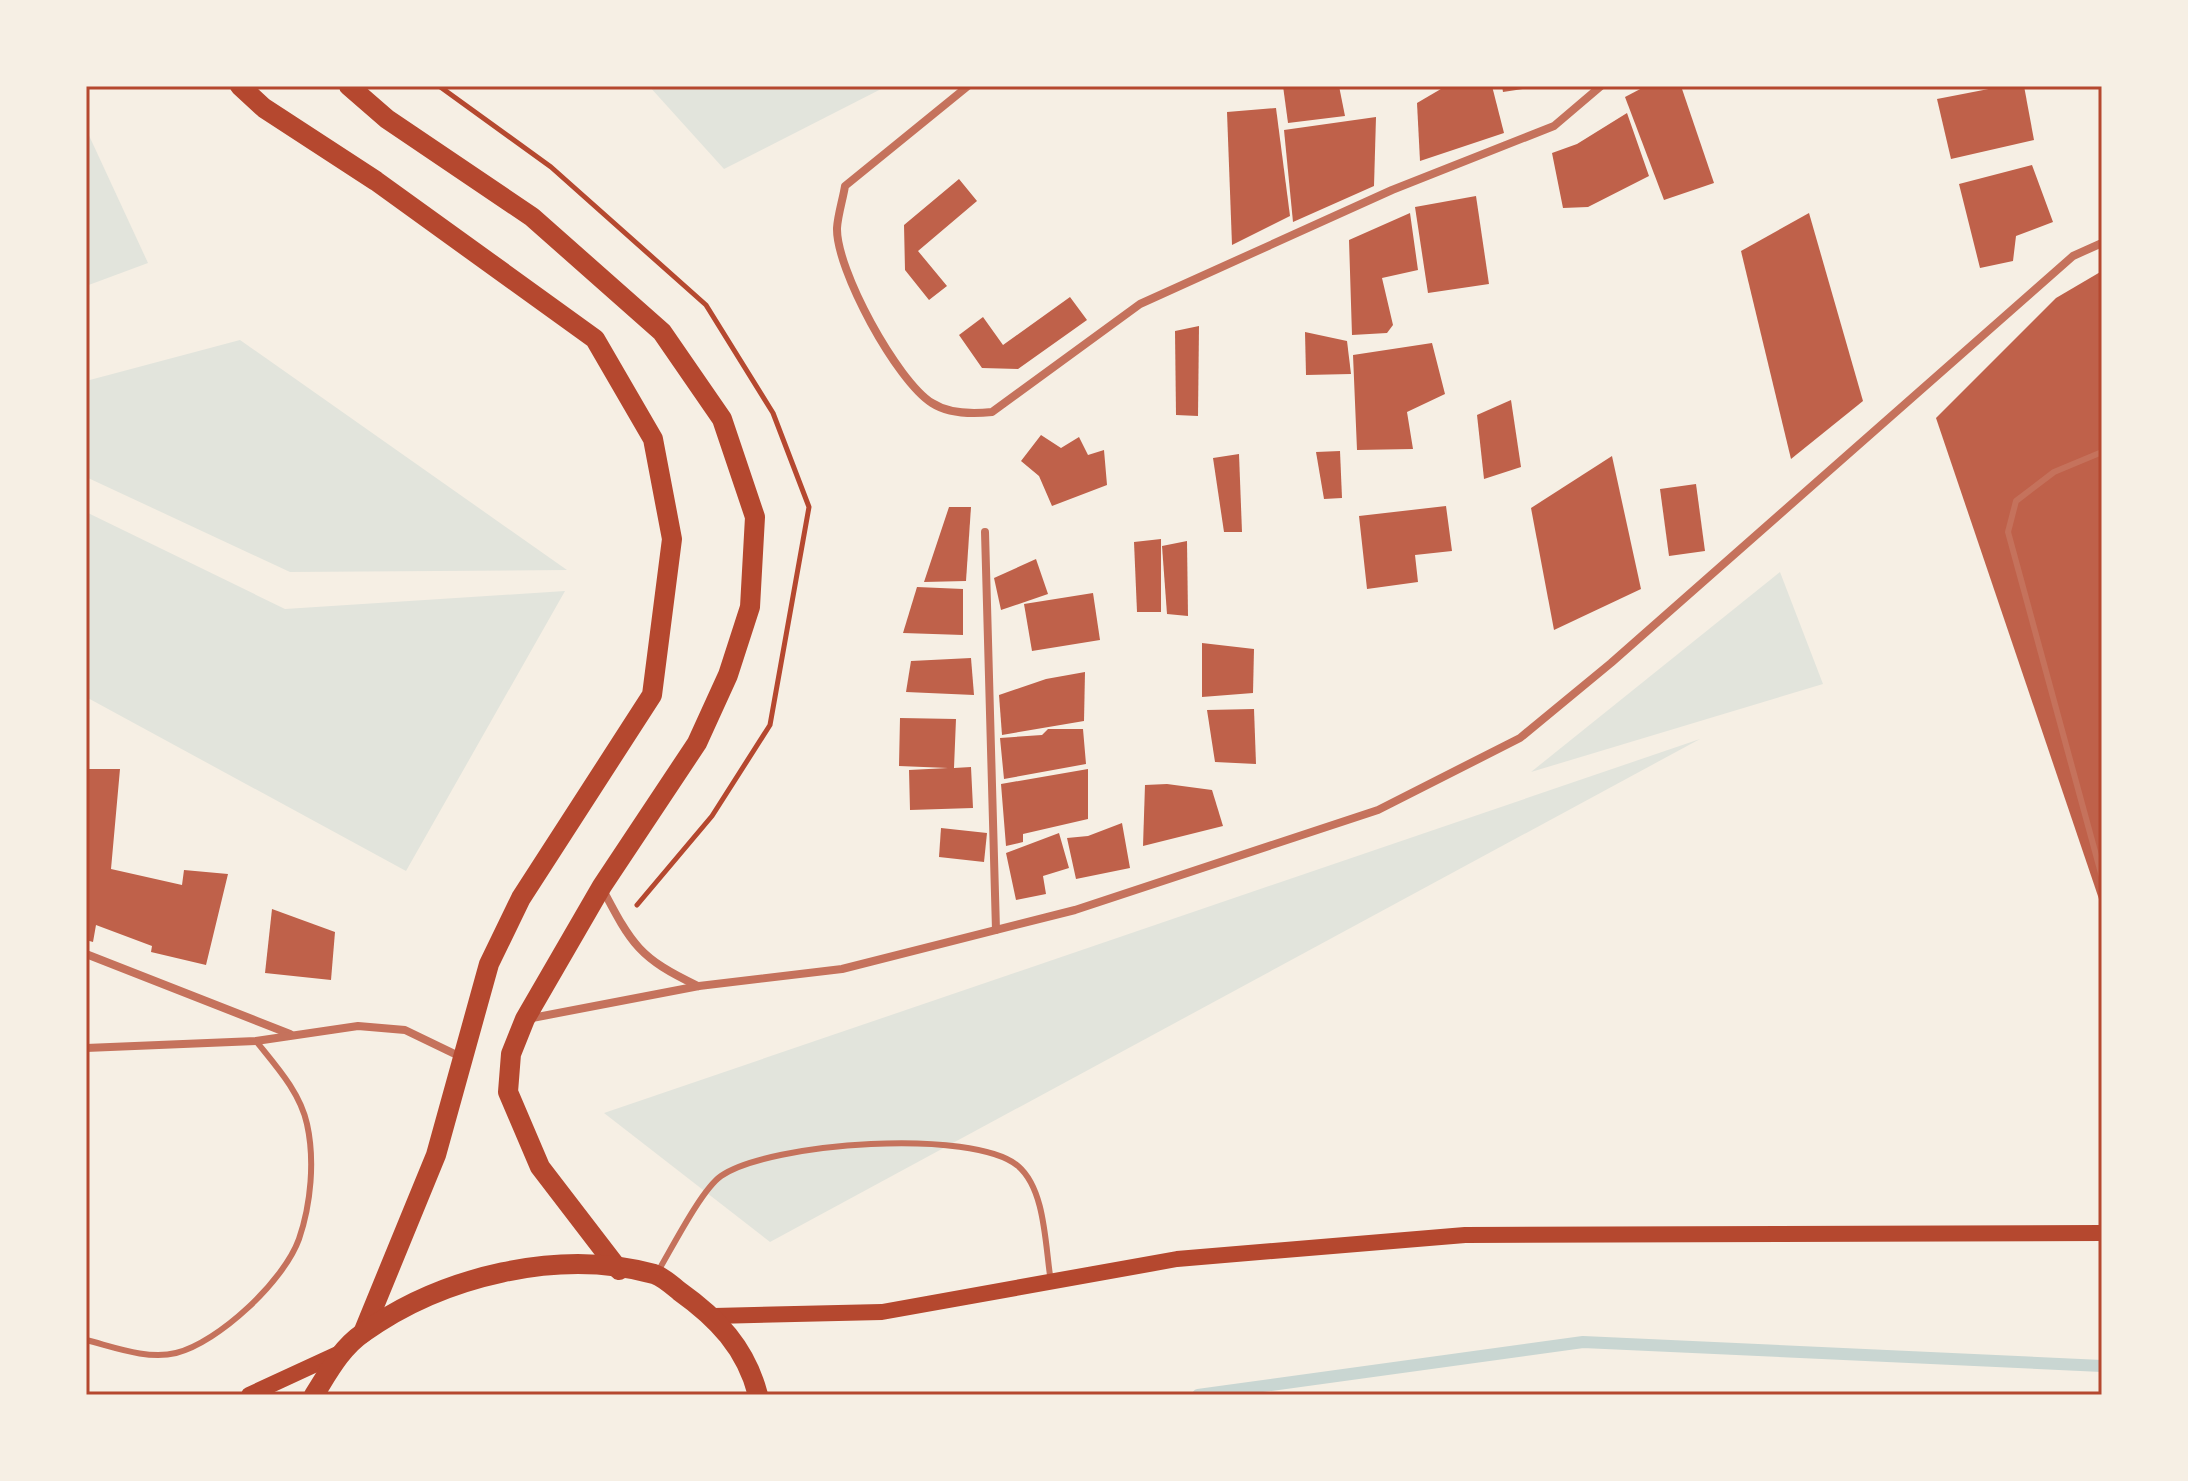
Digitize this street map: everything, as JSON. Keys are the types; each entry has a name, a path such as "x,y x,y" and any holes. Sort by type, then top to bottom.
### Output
{"main road":[{"path":"240,86 264,108 376,181 595,339 653,439 672,539 652,695 521,898 489,964 436,1155 363,1333"},
{"path":"349,86 387,119 532,217 662,332 722,419 755,517 750,607 728,675 697,743 602,886 525,1019 511,1054 508,1092 540,1167 619,1270"},
{"path":"714,1316 882,1312 1177,1259 1465,1235 2102,1233"},
{"path":"314,1395 342,1352 363,1333 444,1289 510,1269 580,1265 656,1274 714,1316 752,1370 758,1395"},
{"path":"249,1395 342,1352"}],"street":[{"path":"968,86 845,186 837,229 847,278 896,363 932,403 971,415 992,412 1140,304 1392,190 1554,126 1601,86"},
{"path":"525,1019 699,986 842,969 1075,910 1378,810 1520,738 1624,652 2073,256 2102,243"},
{"path":"985,532 996,930"},
{"path":"602,886 623,929 656,966 699,986"},
{"path":"86,954 292,1035"},
{"path":"86,1048 256,1041 358,1026 405,1030 464,1059"}],"lane":[{"path":"2102,452 2054,472 2016,501 2008,532 2102,877"},
{"path":"86,1340 141,1354 175,1354 206,1340 255,1302 298,1240 313,1161 307,1121 291,1086 256,1041"},
{"path":"656,1274 721,1176 777,1155 876,1141 998,1153 1020,1168 1034,1188 1051,1282"}],"shaded area":[{"path":"649,86 887,86 724,169"},
{"path":"86,129 148,263 86,286"},
{"path":"240,340 567,570 290,572 86,477 86,381"},
{"path":"86,512 285,609 565,591 406,871 86,697"},
{"path":"1780,572 1823,684 1531,772"},
{"path":"1700,739 770,1242 604,1113"}],"building":[{"path":"1283,86 1339,86 1345,116 1288,123"},
{"path":"1446,86 1492,86 1504,133 1420,161 1417,103"},
{"path":"1502,86 1529,86 1529,88 1503,92"},
{"path":"1646,86 1681,86 1714,183 1664,200 1625,97"},
{"path":"2004,86 2024,86 2034,140 1951,159 1937,99"},
{"path":"1276,108 1290,216 1232,245 1227,112"},
{"path":"1627,113 1649,176 1588,207 1563,208 1552,153 1577,144"},
{"path":"1376,117 1374,186 1293,222 1284,130"},
{"path":"2032,165 2053,222 2016,236 2013,261 1980,268 1959,184"},
{"path":"959,179 977,201 918,251 947,286 929,300 905,270 904,225"},
{"path":"1476,196 1489,284 1428,293 1415,207"},
{"path":"1410,213 1418,270 1382,278 1393,325 1387,333 1352,335 1349,240"},
{"path":"1809,213 1863,401 1791,459 1741,251"},
{"path":"2102,271 2101,905 1936,418 2056,298"},
{"path":"1070,297 1087,320 1018,369 982,368 959,335 983,317 1003,345"},
{"path":"1199,326 1198,416 1176,415 1175,331"},
{"path":"1305,332 1347,341 1351,374 1306,375"},
{"path":"1432,343 1445,394 1407,412 1413,449 1357,450 1353,355"},
{"path":"1511,400 1521,467 1484,479 1477,415"},
{"path":"1041,435 1061,448 1079,437 1088,455 1104,450 1107,485 1052,506 1039,476 1021,461"},
{"path":"1340,451 1342,498 1324,499 1316,452"},
{"path":"1239,454 1242,532 1224,532 1213,458"},
{"path":"1612,456 1641,589 1554,630 1531,508"},
{"path":"1696,484 1705,551 1669,556 1660,489"},
{"path":"1446,506 1452,551 1415,555 1418,582 1367,589 1359,516"},
{"path":"949,507 971,507 966,581 924,582"},
{"path":"1161,539 1161,612 1137,612 1134,542"},
{"path":"1187,541 1188,616 1167,614 1162,546"},
{"path":"1036,559 1048,594 1001,610 994,578"},
{"path":"917,587 963,589 963,635 903,633"},
{"path":"1093,593 1100,640 1032,651 1024,604"},
{"path":"1202,643 1254,649 1253,693 1202,697"},
{"path":"971,658 974,695 906,692 911,661"},
{"path":"1085,672 1084,721 1002,735 999,695 1046,679"},
{"path":"1254,709 1256,764 1215,762 1207,710"},
{"path":"900,718 956,719 954,768 971,767 973,808 910,810 909,770 948,768 899,766"},
{"path":"1048,729 1083,729 1086,764 1004,779 1000,738 1042,735"},
{"path":"86,769 120,769 111,869 182,885 184,870 228,874 206,965 151,952 152,946 96,925 93,942 86,940"},
{"path":"1088,769 1088,819 1023,834 1023,842 1006,846 1001,784"},
{"path":"1167,784 1212,790 1223,826 1143,846 1145,785"},
{"path":"1122,823 1130,868 1076,879 1067,838 1088,836"},
{"path":"941,828 987,833 984,862 939,857"},
{"path":"1059,833 1069,868 1043,876 1046,894 1016,900 1006,853"},
{"path":"272,909 335,932 331,980 265,973"}],"waterway":[{"path":"1198,1395 1583,1342 2102,1366"}]}
